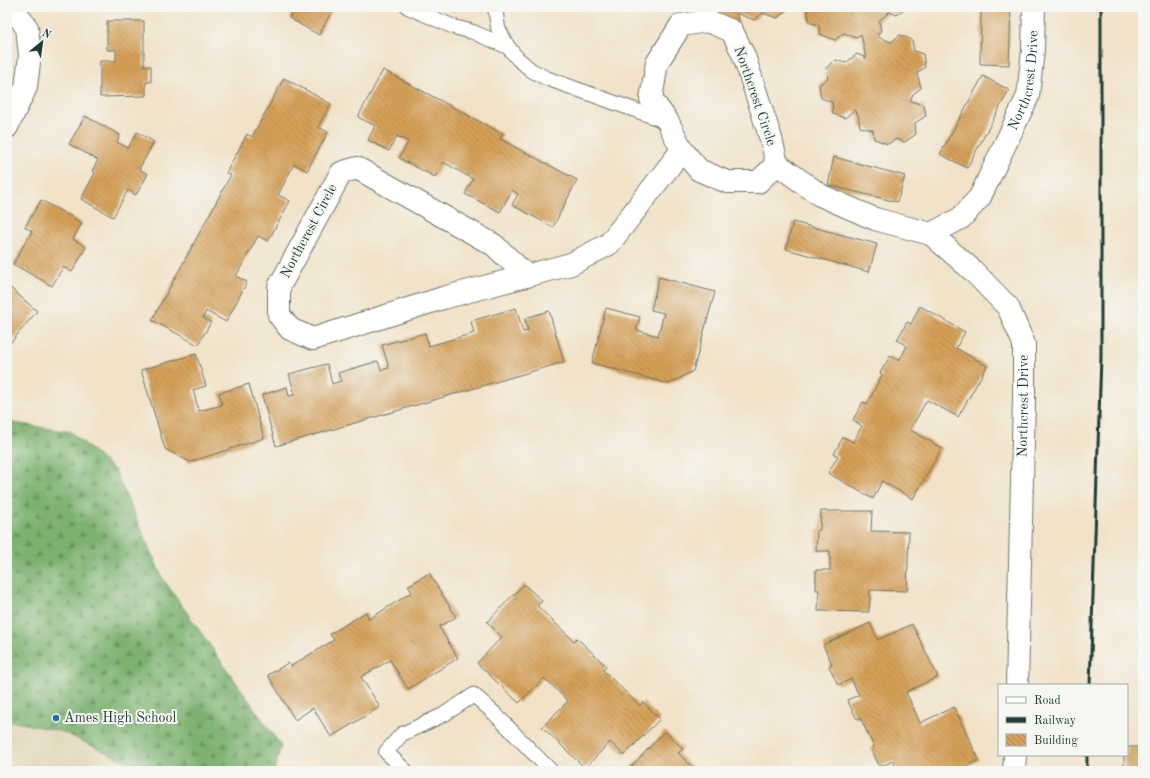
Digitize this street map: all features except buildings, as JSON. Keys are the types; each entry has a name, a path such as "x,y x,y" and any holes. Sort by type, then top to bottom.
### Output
{"street":[{"path":"7,127 26,87 30,55 27,28 12,7"},
{"name":"Northcrest Drive","path":"1017,684 1024,344 1008,307 972,270 931,234 960,218 980,197 1028,96 1033,50 1034,7"},
{"name":"Northcrest Circle","path":"777,164 758,182 728,182 699,170 682,150 668,122 651,99 657,63 681,25 708,21 732,31 744,56 771,139 777,164 820,195 875,220 931,234"},
{"name":"Northcrest Circle","path":"527,276 494,245 358,168 341,173 279,287 279,315 290,329 313,339 443,298 527,276 571,264 609,244 682,150"},
{"path":"1014,771 1015,756"}],"lane":[{"path":"408,7 454,27 473,32 508,46"},
{"path":"495,7 498,28 508,46 517,58 531,70 546,78 668,122"},
{"path":"406,771 386,752 402,734 442,715 474,695 495,714 551,771"}],"shaded area":[{"name":"Ames High School","path":"7,666 204,771 7,771"}],"green space":[{"path":"7,422 71,432 115,471 163,579 281,746 274,771 146,771 63,732 7,720"}],"railway":[{"path":"1090,684 1101,356 1101,7"},
{"path":"1087,756 1087,771"}],"place":[{"name":"Ames High School","path":"56,718"}]}
